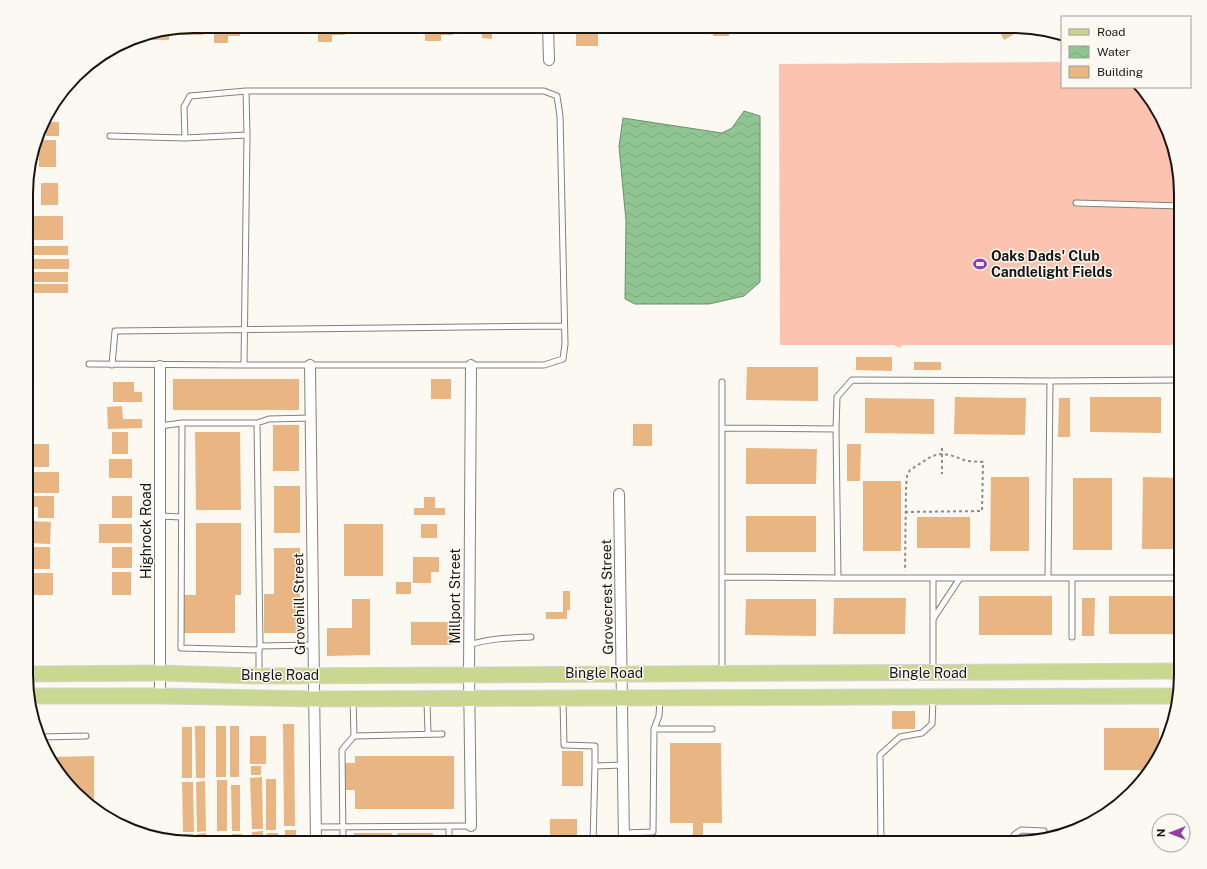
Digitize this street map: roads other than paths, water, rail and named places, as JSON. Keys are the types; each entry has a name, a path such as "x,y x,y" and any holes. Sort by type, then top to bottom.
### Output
{"main road":[{"name":"Bingle Road","path":"33,674 160,673 259,676 1174,671"},
{"path":"933,673 933,698"},
{"name":"Bingle Road","path":"34,696 160,696 314,699 1173,696"}],"street":[{"path":"548,33 549,60"},
{"name":"Grovehill Street","path":"310,365 316,836"},
{"name":"Millport Street","path":"471,365 469,645 471,826"},
{"name":"Highrock Road","path":"160,366 160,696"},
{"name":"Grovecrest Street","path":"619,494 624,836"}],"lane":[{"path":"244,365 248,135 246,91"},
{"path":"89,364 160,366 544,365 563,359 564,326 560,116 557,96 544,91 246,91 190,96 184,107 185,138"},
{"path":"110,136 185,138 248,135"},
{"path":"1076,203 1174,206"},
{"path":"112,365 115,331 244,331 564,326"},
{"path":"838,578 837,397 852,380 1174,380"},
{"path":"1048,578 1050,381"},
{"path":"722,382 722,673"},
{"path":"160,426 182,423 257,423 269,419 311,418"},
{"path":"182,423 181,648 259,648 314,645"},
{"path":"257,423 259,676"},
{"path":"722,428 836,429"},
{"path":"160,516 181,517"},
{"path":"722,577 1174,578"},
{"path":"933,578 933,673"},
{"path":"933,620 960,578"},
{"path":"1072,578 1072,637"},
{"path":"469,645 481,640 531,637"},
{"path":"343,836 342,750 354,736 353,698"},
{"path":"427,698 428,734"},
{"path":"563,698 564,745 594,746 593,836"},
{"path":"634,836 653,832 654,729 659,716 660,698"},
{"path":"881,836 880,755 900,737 922,733 932,724 933,698"},
{"path":"654,729 712,729"},
{"path":"354,736 442,734"},
{"path":"45,737 86,736"},
{"path":"595,766 623,765"},
{"path":"449,826 449,836"},
{"path":"316,827 471,826"},
{"path":"1014,836 1021,830 1044,832"}],"water":[{"path":"744,111 760,116 760,282 744,296 709,304 635,304 625,299 626,221 619,146 623,118 722,133 732,128"}],"place":[{"name":"Oaks Dads' Club Candlelight Fields","path":"980,264"}]}
